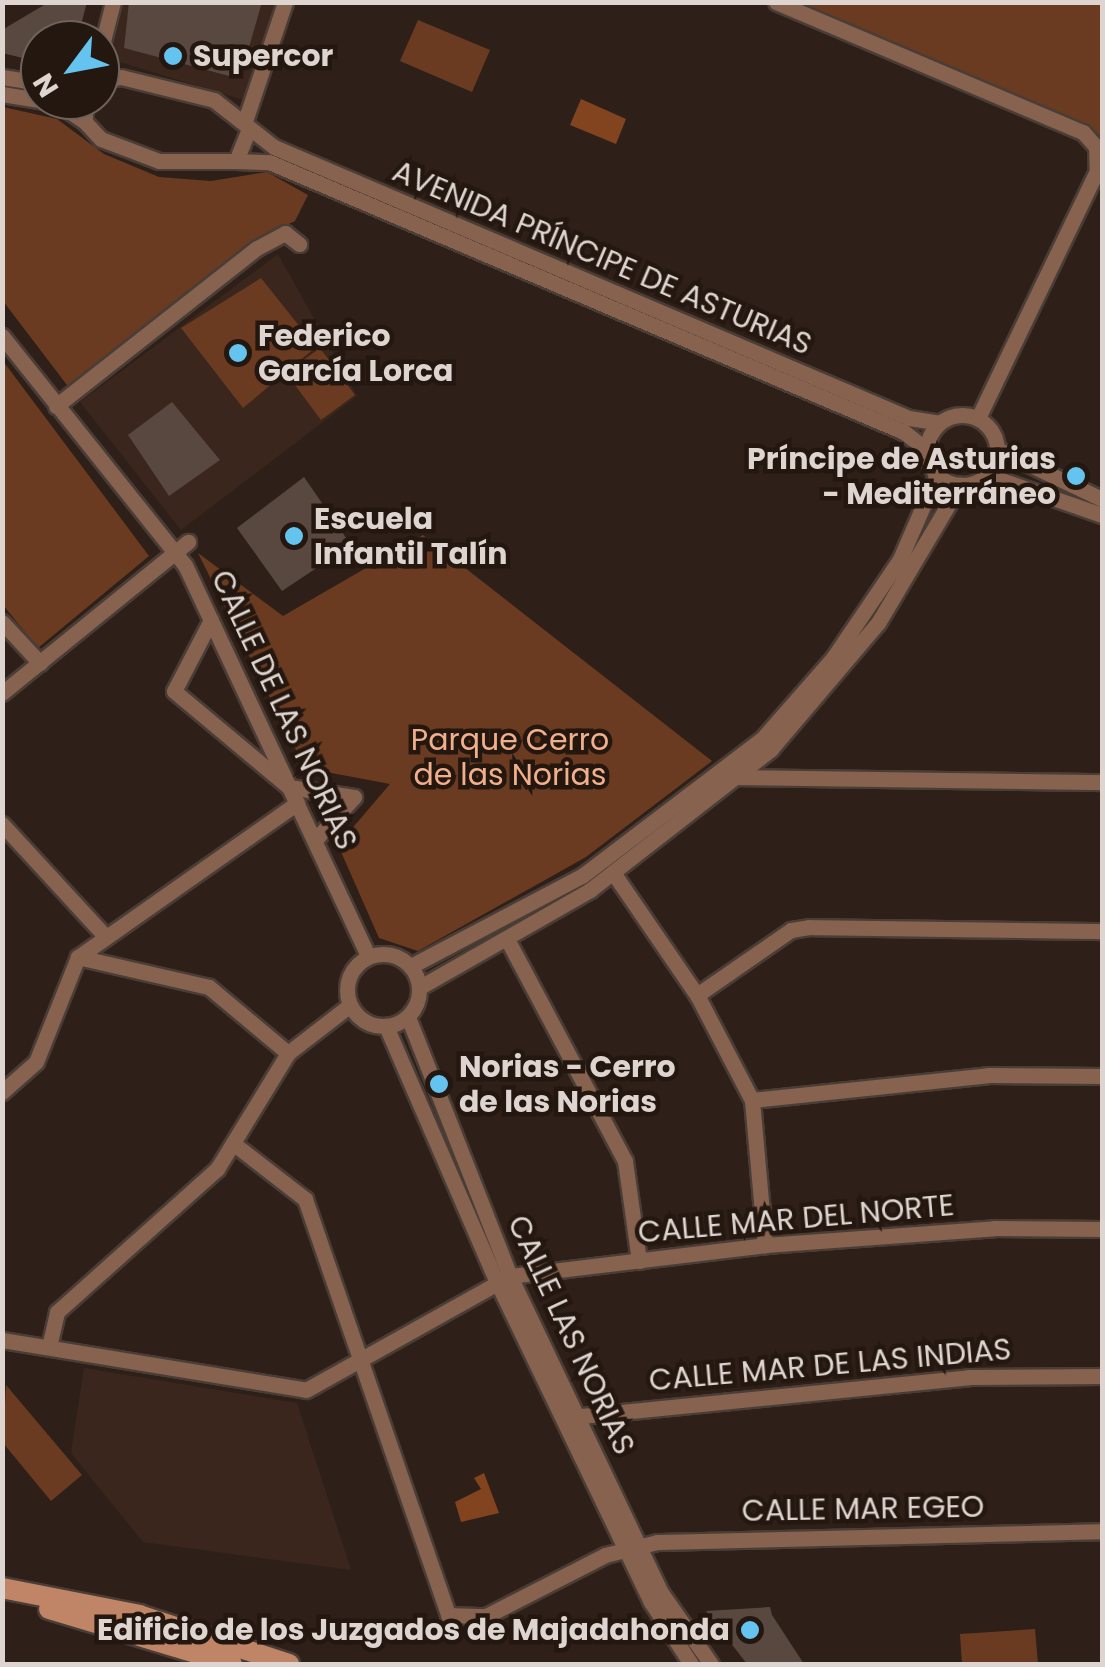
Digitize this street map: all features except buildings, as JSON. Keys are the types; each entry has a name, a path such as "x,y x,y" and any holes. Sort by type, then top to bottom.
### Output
{"street":[{"path":"236,162 285,2"},
{"path":"776,2 1083,132 1096,148 1099,169 978,418"},
{"name":"AVENIDA PRÍNCIPE DE ASTURIAS","path":"120,77 214,100 247,125 628,301 909,418 939,423"},
{"name":"AVENIDA PRÍNCIPE DE ASTURIAS","path":"2,94 57,103 101,138 159,162 269,162 904,432 927,450"},
{"path":"56,406 258,248 287,233 298,244"},
{"name":"CALLE DE LAS NORIAS","path":"2,336 172,553 211,620 368,956"},
{"path":"960,485 937,474 927,450 939,423 978,418"},
{"path":"978,418 997,448 1102,499"},
{"path":"986,475 997,448"},
{"path":"411,966 582,876 762,739 865,612 900,559 937,474"},
{"path":"420,987 411,966 391,954 368,956 351,971 350,1005 365,1021 386,1026 408,1016 420,987 614,874 740,777 843,670 960,485 986,475 1102,515"},
{"path":"2,693 188,542"},
{"path":"211,620 174,691 289,788 354,797 315,840"},
{"path":"2,622 40,662"},
{"path":"740,777 1102,782"},
{"path":"2,1092 36,1062 78,957 296,804"},
{"path":"2,824 105,936"},
{"path":"614,874 696,995 752,1100 765,1246"},
{"path":"696,995 792,930 1102,931"},
{"path":"507,939 625,1161 639,1261"},
{"path":"78,957 209,987 288,1052"},
{"path":"48,1347 57,1312 218,1169 288,1052 350,1005"},
{"name":"CALLE LAS NORIAS","path":"408,1016 503,1278"},
{"path":"386,1026 688,1663"},
{"path":"752,1100 988,1075 1102,1076"},
{"path":"234,1144 304,1199 448,1615 486,1616 631,1546"},
{"name":"CALLE MAR DEL NORTE","path":"503,1278 765,1246 994,1228 1102,1228"},
{"path":"2,1340 306,1390 362,1362 503,1278"},
{"name":"CALLE MAR DE LAS INDIAS","path":"570,1418 969,1376 1102,1376"},
{"name":"CALLE MAR EGEO","path":"631,1546 1102,1531"},
{"path":"631,1546 710,1664"},
{"path":"2,1588 139,1615 288,1664"},
{"path":"2,1602 135,1630 232,1664"}],"shaded area":[{"path":"121,3 276,3 247,101 120,62 120,20 117,20"},
{"path":"581,99 626,119 616,144 570,125"},
{"name":"Federico García Lorca","path":"278,254 357,396 181,530 80,402"},
{"path":"84,1368 297,1403 351,1570 143,1542 71,1453"},
{"path":"484,1473 499,1513 461,1522 455,1502 481,1489 474,1478"}],"green space":[{"path":"796,3 1102,3 1102,136 811,8"},
{"path":"418,20 490,50 472,92 400,61"},
{"path":"3,107 20,111 20,120 58,120 104,154 159,177 211,181 267,172 308,195 295,221 247,244 70,389 3,301"},
{"path":"261,278 316,347 243,408 181,328"},
{"path":"320,348 355,395 321,420 286,373"},
{"path":"3,361 149,556 38,648 3,605"},
{"name":"Parque Cerro de las Norias","path":"423,535 712,761 586,857 418,951 379,938 338,845 390,784 305,768 198,553 283,616"},
{"path":"6,1385 82,1475 51,1501 3,1443"},
{"path":"1035,1629 1038,1664 962,1664 960,1634"}],"place":[{"name":"Supercor","path":"173,56"},
{"name":"Federico García Lorca","path":"238,353"},
{"name":"Príncipe de Asturias - Mediterráneo","path":"1076,476"},
{"name":"Escuela Infantil Talín","path":"294,536"},
{"name":"Norias - Cerro de las Norias","path":"439,1084"},
{"name":"Edificio de los Juzgados de Majadahonda","path":"750,1630"}]}
